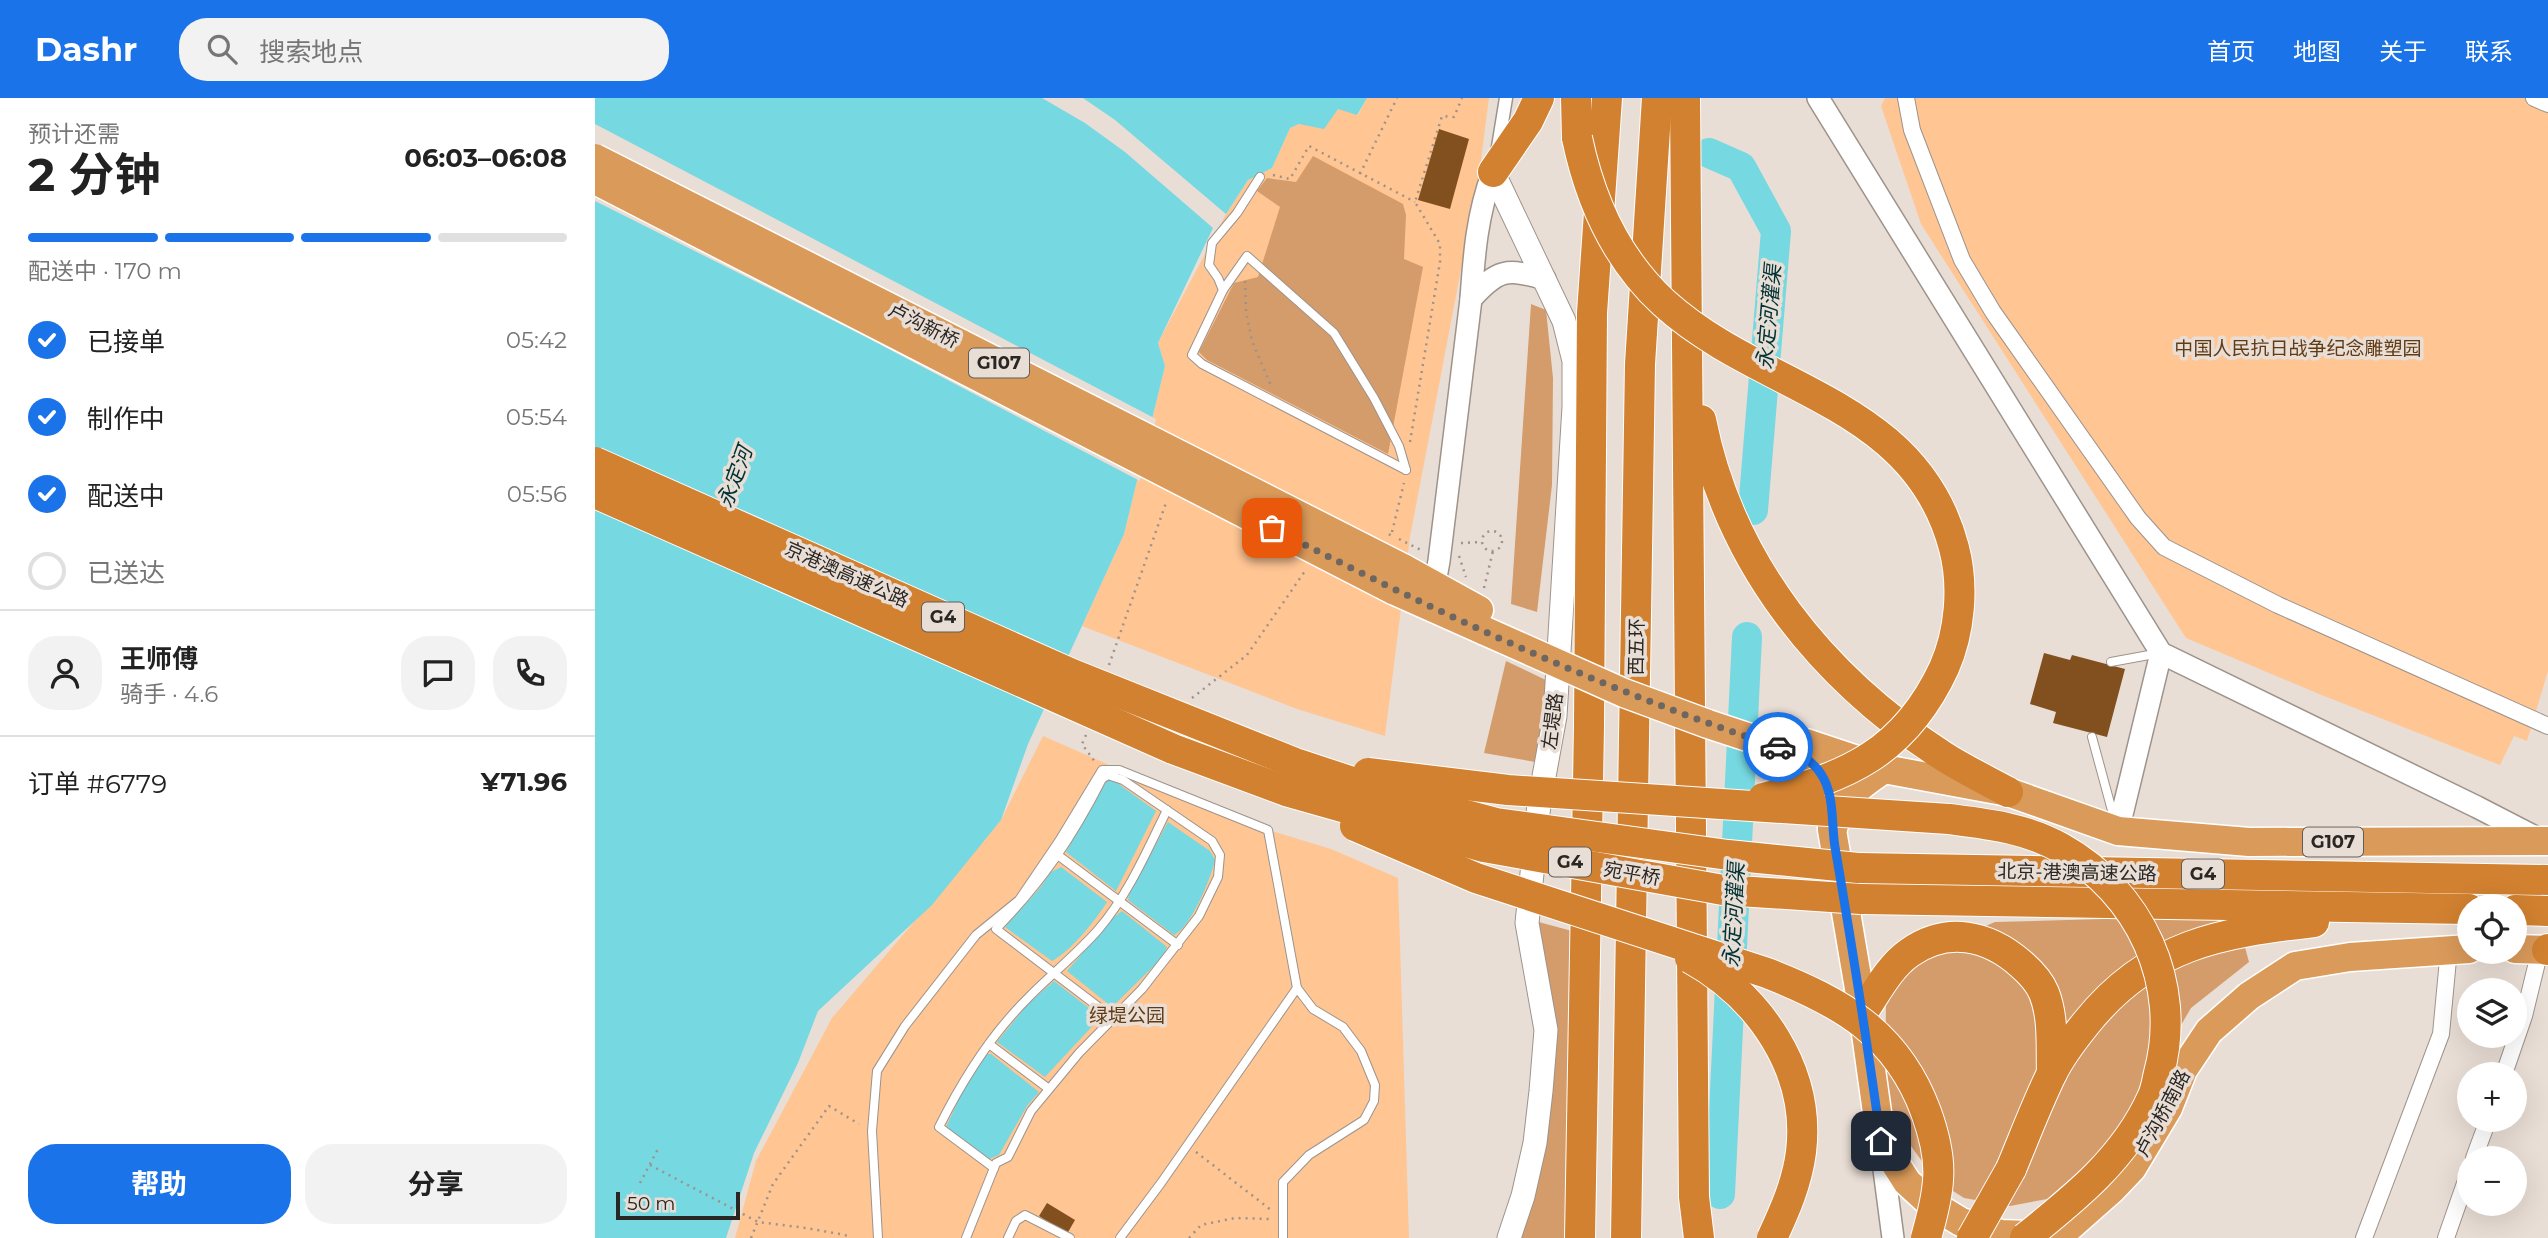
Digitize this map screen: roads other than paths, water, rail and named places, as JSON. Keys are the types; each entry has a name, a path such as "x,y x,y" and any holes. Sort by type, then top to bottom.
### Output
{"highway":[{"path":"1493,173 1528,121 1539,98"},
{"path":"1576,98 1577,138 1584,172 1598,209 1619,248 1639,276 1663,302 1691,326 1758,366 1848,412 1901,454 1924,480 1940,505 1957,560 1958,617 1945,664 1934,689 1899,736 1851,770 1793,790 1735,805"},
{"path":"1580,1238 1593,313 1607,98"},
{"name":"西五环","path":"1626,1238 1640,364 1657,98"},
{"path":"1685,98 1693,1143 1694,1197 1699,1238"},
{"name":"卢沟新桥","path":"595,158 1403,568"},
{"name":"卢沟新桥","path":"595,180 1403,568"},
{"path":"1688,356 1705,441 1724,503 1753,561 1787,614 1821,657 1873,704 1944,756 2008,792"},
{"name":"京港澳高速公路","path":"595,462 1072,674 1295,763"},
{"name":"京港澳高速公路","path":"595,493 1173,749 1286,791"},
{"name":"G107","path":"1403,568 1432,596 1486,614 1624,693 1708,724 1884,769 2008,792 2118,831 2249,842 2545,841"},
{"name":"卢沟桥南路","path":"1804,749 1831,794 1832,830 1863,1012 1881,1141 1907,1182 1930,1203 1961,1222 2001,1234 2062,1233 2132,1168 2168,1108 2183,1070 2209,1031 2249,996 2295,966 2350,957 2457,949"},
{"path":"1295,763 1508,790 1993,824 2026,832 2060,848 2087,865 2114,888 2147,938 2158,965 2164,992 2167,1021 2165,1052 2153,1097 2130,1137 2100,1174 2025,1238"},
{"name":"宛平桥","path":"1295,763 1398,797 1496,823 1728,855 1859,868"},
{"path":"1832,830 1839,808 1850,794 1884,769"},
{"path":"1286,791 1381,838 1476,878 1767,973 1812,990 1835,1003 1873,1031 1903,1064 1921,1098 1938,1154 1938,1180 1926,1238"},
{"name":"宛平桥","path":"1286,791 1484,847 1724,890 1861,899"},
{"name":"北京-港澳高速公路","path":"1859,868 2548,880"},
{"name":"北京-港澳高速公路","path":"1861,899 2457,909"},
{"path":"1972,1238 2011,1169 2052,1073 2077,1034 2106,1000 2147,965 2216,937 2263,928 2427,908"},
{"path":"2527,910 2548,911"},
{"path":"1647,934 1700,964 1735,989 1765,1021 1784,1054 1797,1092 1802,1123 1801,1151 1796,1180 1772,1238"},
{"path":"1863,1012 1887,977 1908,954 1932,942 1955,937 1978,938 2005,950 2027,969 2044,992 2051,1024 2052,1073"}],"main road":[{"name":"左堤路","path":"1493,173 1564,321 1574,361 1574,407 1555,716 1539,804 1527,923 1546,1030 1535,1143 1523,1196 1509,1238"}],"street":[{"path":"1432,596 1471,299 1476,234 1483,199 1493,173 1506,98"},
{"path":"1818,98 2161,653 2545,841"},
{"path":"1906,98 1912,130 1962,260 1993,312 2065,415 2138,518 2164,547 2278,605 2548,726"},
{"path":"2534,98 2548,104"},
{"path":"1471,299 1487,282 1507,271 1545,279"},
{"path":"2118,831 2161,653"},
{"path":"2508,1062 2524,1016 2540,950"},
{"path":"2364,1238 2441,1034 2457,958"},
{"path":"1881,1141 1893,1238"},
{"path":"2446,1238 2457,1206"}],"lane":[{"path":"1223,290 1247,256 1334,333 1374,398 1399,446 1406,470 1202,364 1192,355 1223,290 1209,265 1213,243 1237,213 1260,177"},
{"path":"2111,662 2161,653"},
{"path":"2092,737 2118,831"},
{"path":"878,1238 872,1131 877,1071 905,1026 976,935 1019,900 1102,770 1119,771 1268,830 1297,988 1313,1009 1343,1027 1361,1051 1375,1085 1374,1101 1364,1120 1309,1155 1283,1182 1283,1238"},
{"path":"966,1238 996,1163 1008,1157 1031,1111 1113,1017 1142,989 1178,944 1199,916 1218,877 1220,855 1212,841 1123,780 1108,775 1102,779 1059,856 1031,893 996,929 1113,1017"},
{"path":"994,1168 939,1128 953,1099 989,1044 1025,1001 1098,929 1119,901 1167,810"},
{"path":"1059,856 1178,944"},
{"path":"1120,1238 1297,988"},
{"path":"989,1044 1049,1089"},
{"path":"1008,1238 1017,1221 1025,1215 1070,1238"}],"water":[{"name":"永定河","path":"595,98 1042,98 1085,123 1125,152 1213,228 1158,343 1165,366 1124,534 1028,744 1001,820 932,905 818,1011 798,1063 754,1153 726,1238 595,1238"},
{"path":"1083,98 1367,98 1357,115 1338,109 1324,129 1299,124 1290,128 1272,168 1248,180 1226,214 1115,120"},
{"path":"1109,777 1156,811 1116,891 1066,852"},
{"path":"1168,822 1210,851 1215,860 1205,890 1193,912 1174,935 1128,900"},
{"path":"1061,867 1107,902 1082,935 1067,951 1052,961 1005,927 1051,872"},
{"path":"1122,911 1167,947 1162,958 1112,1007 1067,971"},
{"path":"1054,981 1098,1015 1097,1021 1045,1077 997,1042 1028,1004"},
{"path":"987,1054 991,1054 1039,1092 1027,1106 999,1155 989,1159 946,1127 965,1086"}],"waterway":[{"name":"永定河灌渠","path":"1709,153 1741,167 1776,231 1753,510"},
{"name":"永定河灌渠","path":"1720,1194 1747,637"}],"park label":[{"name":"中国人民抗日战争纪念雕塑园","path":"2298,348"},
{"name":"绿堤公园","path":"1127,1015"}]}
